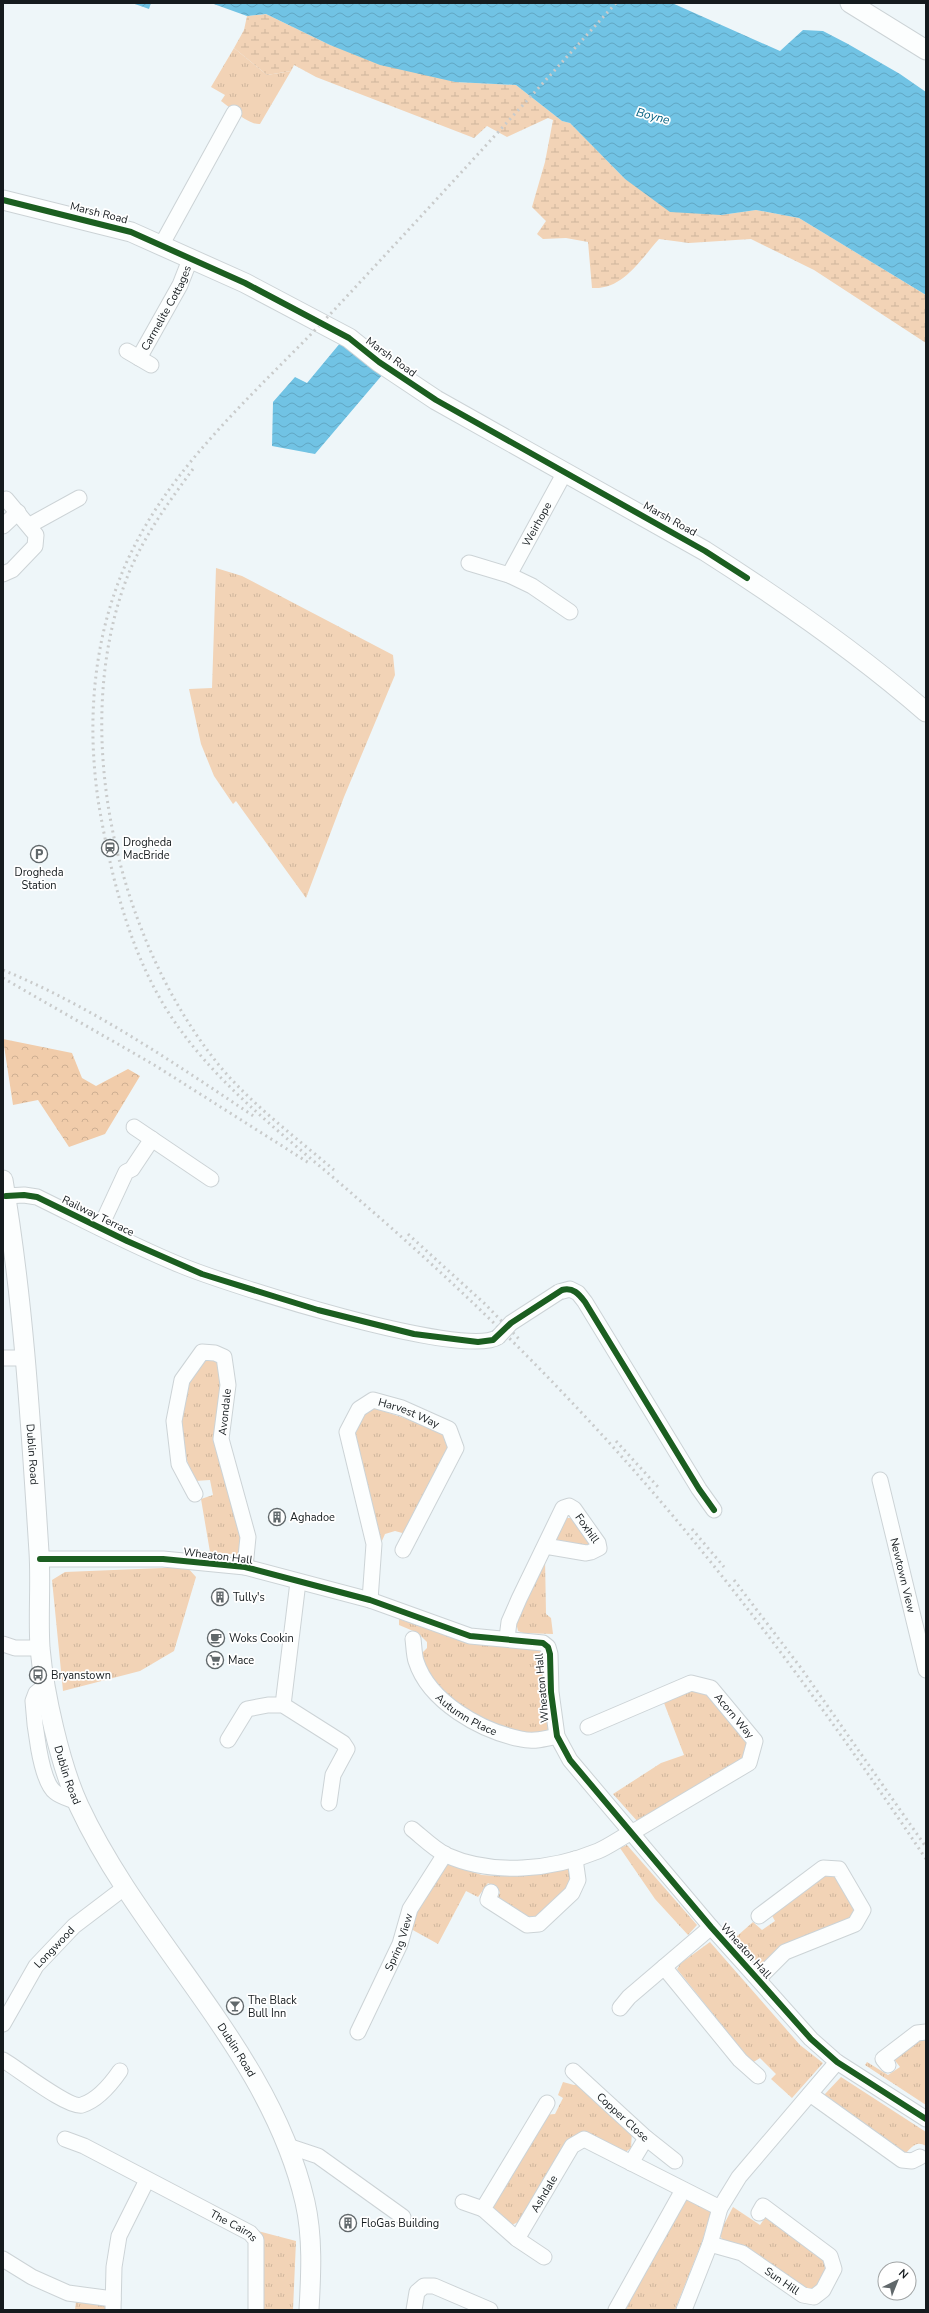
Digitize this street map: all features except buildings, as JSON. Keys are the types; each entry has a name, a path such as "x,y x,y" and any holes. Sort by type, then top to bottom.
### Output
{"main road":[{"path":"850,3 926,50"},
{"name":"Marsh Road","path":"3,200 131,232 162,244 191,257 349,338 379,362 436,400 705,551 747,578 861,658 926,712"},
{"name":"Dublin Road","path":"4,1188 24,1358 40,1559 40,1648 45,1686 62,1757 77,1802 99,1846 124,1888 221,2027 274,2114 288,2146 305,2204 312,2266 309,2310"}],"street":[{"path":"162,244 234,113"},
{"name":"Carmelite Cottages","path":"139,358 180,285 191,257"},
{"name":"Weirhope","path":"509,575 565,472"},
{"path":"30,525 79,498"},
{"path":"3,574 12,570 35,546 36,534 30,525 6,499"},
{"path":"3,526 18,512"},
{"path":"469,563 509,575 532,586 570,612"},
{"path":"134,1127 211,1179"},
{"path":"100,1228 126,1172 132,1169 152,1139"},
{"name":"Railway Terrace","path":"4,1188 37,1197 180,1266 318,1310 406,1332 478,1342 493,1340 512,1323 559,1292 570,1289 578,1293 585,1302 699,1489 714,1510"},
{"name":"Avondale","path":"195,1494 179,1464 174,1421 182,1380 202,1352 215,1353 224,1358 227,1378 221,1439 248,1537 245,1567"},
{"path":"3,1358 24,1358"},
{"name":"Harvest Way","path":"370,1600 374,1544 347,1432 359,1409 373,1400 402,1408 449,1428 456,1448 403,1550"},
{"name":"Newtown View","path":"880,1480 926,1670"},
{"path":"507,1638 509,1622 545,1546"},
{"name":"Wheaton Hall","path":"40,1559 163,1559 245,1567 370,1600 470,1636 507,1638 543,1643 548,1647 551,1692 557,1736 570,1760 710,1927 811,2039 837,2062 926,2119"},
{"path":"283,1705 298,1582"},
{"name":"Autumn Place","path":"413,1640 416,1660 426,1682 444,1702 464,1715 498,1733 522,1740 539,1740 557,1736"},
{"path":"3,1644 15,1648 40,1648"},
{"name":"Acorn Way","path":"588,1727 691,1683 711,1688 755,1741 750,1763 631,1832"},
{"path":"228,1740 247,1709 268,1705 283,1705 343,1743 347,1749 333,1774 329,1803"},
{"path":"412,1829 445,1854 477,1866 510,1869 575,1859 600,1850 631,1832"},
{"name":"Spring View","path":"358,2032 400,1944 410,1909 445,1854"},
{"path":"491,1892 488,1900 527,1925 539,1924 572,1893 578,1880 575,1859"},
{"path":"758,1979 785,1952 855,1924 863,1910 839,1869 823,1868 760,1916"},
{"name":"Longwood","path":"3,2024 36,1966 74,1926 124,1888"},
{"path":"620,2008 710,1927"},
{"path":"664,1967 740,2060 758,2076"},
{"path":"888,2065 883,2059 918,2033 926,2032"},
{"path":"3,2060 61,2098 74,2105 81,2106 98,2096 120,2071"},
{"path":"684,2310 710,2244 720,2208 739,2177 837,2062"},
{"name":"Copper Close","path":"573,2071 646,2138 674,2161"},
{"path":"810,2094 902,2160 912,2161 920,2157"},
{"path":"483,2209 547,2102"},
{"path":"631,2163 646,2138"},
{"name":"The Cairns","path":"64,2139 84,2146 250,2233 256,2240 256,2310"},
{"name":"Ashdale","path":"517,2239 572,2146 584,2139 720,2208"},
{"path":"288,2146 318,2156 403,2217"},
{"path":"3,2258 32,2278 68,2292 113,2304 114,2267 119,2236 147,2180"},
{"path":"616,2310 683,2190"},
{"path":"463,2202 483,2209 517,2239 544,2257"},
{"name":"Sun Hill","path":"710,2244 742,2253 803,2295 814,2297 823,2290 834,2269 830,2256 763,2206 758,2213"},
{"path":"414,2310 417,2292 424,2286 434,2286 490,2310"}],"green space":[{"path":"266,14 330,45 455,82 516,85 562,121 570,123 625,179 721,215 756,210 799,218 926,295 926,343 814,270 751,239 689,243 659,239 638,264 622,279 603,287 592,288 588,242 566,238 543,239 537,234 546,221 532,207 545,162 553,120 548,118 507,137 487,126 474,138 316,77 294,65 291,71 267,75 234,48 244,30 247,16"},
{"path":"234,48 267,75 291,71 260,124 250,122 235,112 221,101 225,95 211,87"},
{"path":"216,568 242,576 393,655 395,675 344,797 306,898 236,801 233,804 214,776 201,744 189,689 212,688"},
{"path":"3,1039 72,1053 82,1078 96,1086 128,1069 140,1076 105,1134 69,1147 38,1100 13,1105"},
{"path":"204,1359 214,1359 222,1365 223,1386 215,1429 243,1537 239,1555 210,1552 201,1499 213,1495 210,1480 195,1481 184,1449 182,1437 182,1413 184,1401 191,1379"},
{"path":"371,1407 440,1430 447,1437 449,1447 406,1534 395,1531 385,1534 381,1543 353,1436 360,1415"},
{"path":"563,1518 574,1518 591,1544 587,1547 557,1542 555,1538"},
{"path":"545,1557 546,1614 551,1618 553,1634 523,1633 518,1631 516,1622"},
{"path":"187,1567 196,1577 174,1651 140,1671 63,1691 52,1580 65,1572"},
{"path":"399,1619 471,1643 540,1650 543,1655 543,1697 548,1729 540,1734 531,1735 519,1733 489,1722 450,1701 436,1686 421,1654 427,1648 427,1642 418,1633 399,1625"},
{"path":"695,1689 712,1696 745,1739 747,1747 745,1759 638,1822 613,1794 661,1763 684,1755 664,1703"},
{"path":"627,1845 697,1925 688,1935 655,1899 620,1848"},
{"path":"448,1864 482,1875 497,1876 565,1867 572,1871 572,1879 569,1886 560,1898 536,1920 526,1920 497,1900 500,1892 488,1883 478,1897 466,1891 438,1944 411,1929 414,1915 440,1869"},
{"path":"824,1872 832,1873 856,1909 855,1916 783,1946 761,1967 736,1937 753,1922 762,1930 775,1921 770,1912"},
{"path":"710,1942 800,2045 823,2063 792,2098 771,2079 776,2074 760,2058 752,2063 677,1969 681,1963"},
{"path":"926,2036 926,2105 865,2065 867,2062 888,2075 900,2067 893,2058"},
{"path":"841,2077 926,2132 926,2146 923,2144 917,2144 905,2154 825,2098 825,2094"},
{"path":"563,2082 574,2085 582,2083 632,2131 631,2148 624,2153 584,2135 522,2220 510,2226 495,2215 493,2206 543,2115 555,2114 563,2098 558,2095"},
{"path":"686,2199 711,2211 702,2242 675,2310 621,2310"},
{"path":"733,2207 760,2225 767,2215 826,2260 830,2270 814,2292 804,2291 741,2244 728,2244 722,2241 720,2232"},
{"path":"254,2230 296,2241 293,2310 260,2310"},
{"path":"76,2301 103,2303 109,2310 75,2310"}],"water":[{"path":"132,3 151,3 149,9"},
{"name":"Boyne","path":"211,3 672,3 780,51 803,30 823,31 900,74 926,92 926,295 799,218 756,210 721,215 670,212 625,179 570,123 562,121 516,85 455,82 380,65 330,45 266,14 247,16"},
{"path":"341,342 383,374 315,454 272,446 273,402 295,377 307,383"}],"railway":[{"path":"616,3 336,308 229,418 178,478 156,509 137,541 122,572 102,637 97,670 93,738 99,806 115,884 131,935 152,984 165,1007 184,1035 229,1086 279,1132 386,1223 471,1301 553,1382 627,1462 673,1516 762,1627 804,1684 926,1859"},
{"path":"193,469 157,520 134,561 128,575 111,634 103,696 103,760 111,824 127,888 149,948 177,1004 211,1055 238,1086 269,1116 334,1170"},
{"path":"3,970 69,1001 132,1037 255,1117"},
{"path":"3,978 156,1066 309,1163"},
{"path":"408,1234 485,1304 521,1341"},
{"path":"616,1441 658,1487"},
{"path":"692,1529 724,1567"},
{"path":"734,1580 801,1668 926,1847"}],"cycle path":[{"path":"3,200 131,232 245,283 349,338 379,362 436,400 705,551 747,578"},
{"path":"6,1196 24,1195 37,1197 127,1241 202,1274 318,1310 414,1334 478,1342 493,1340 511,1323 562,1290 573,1290 585,1302 699,1489 714,1510"},
{"path":"40,1559 163,1559 245,1567 370,1600 470,1636 543,1643 548,1647 550,1654 551,1692 557,1736 570,1760 711,1927 811,2039 837,2062 926,2119"}],"place":[{"name":"Drogheda MacBride","path":"110,848"},
{"name":"Drogheda Station","path":"39,854"},
{"name":"Aghadoe","path":"277,1517"},
{"name":"Tully's","path":"220,1597"},
{"name":"Woks Cookin","path":"216,1638"},
{"name":"Mace","path":"215,1660"},
{"name":"Bryanstown","path":"38,1675"},
{"name":"The Black Bull Inn","path":"235,2006"},
{"name":"FloGas Building","path":"348,2223"}]}
